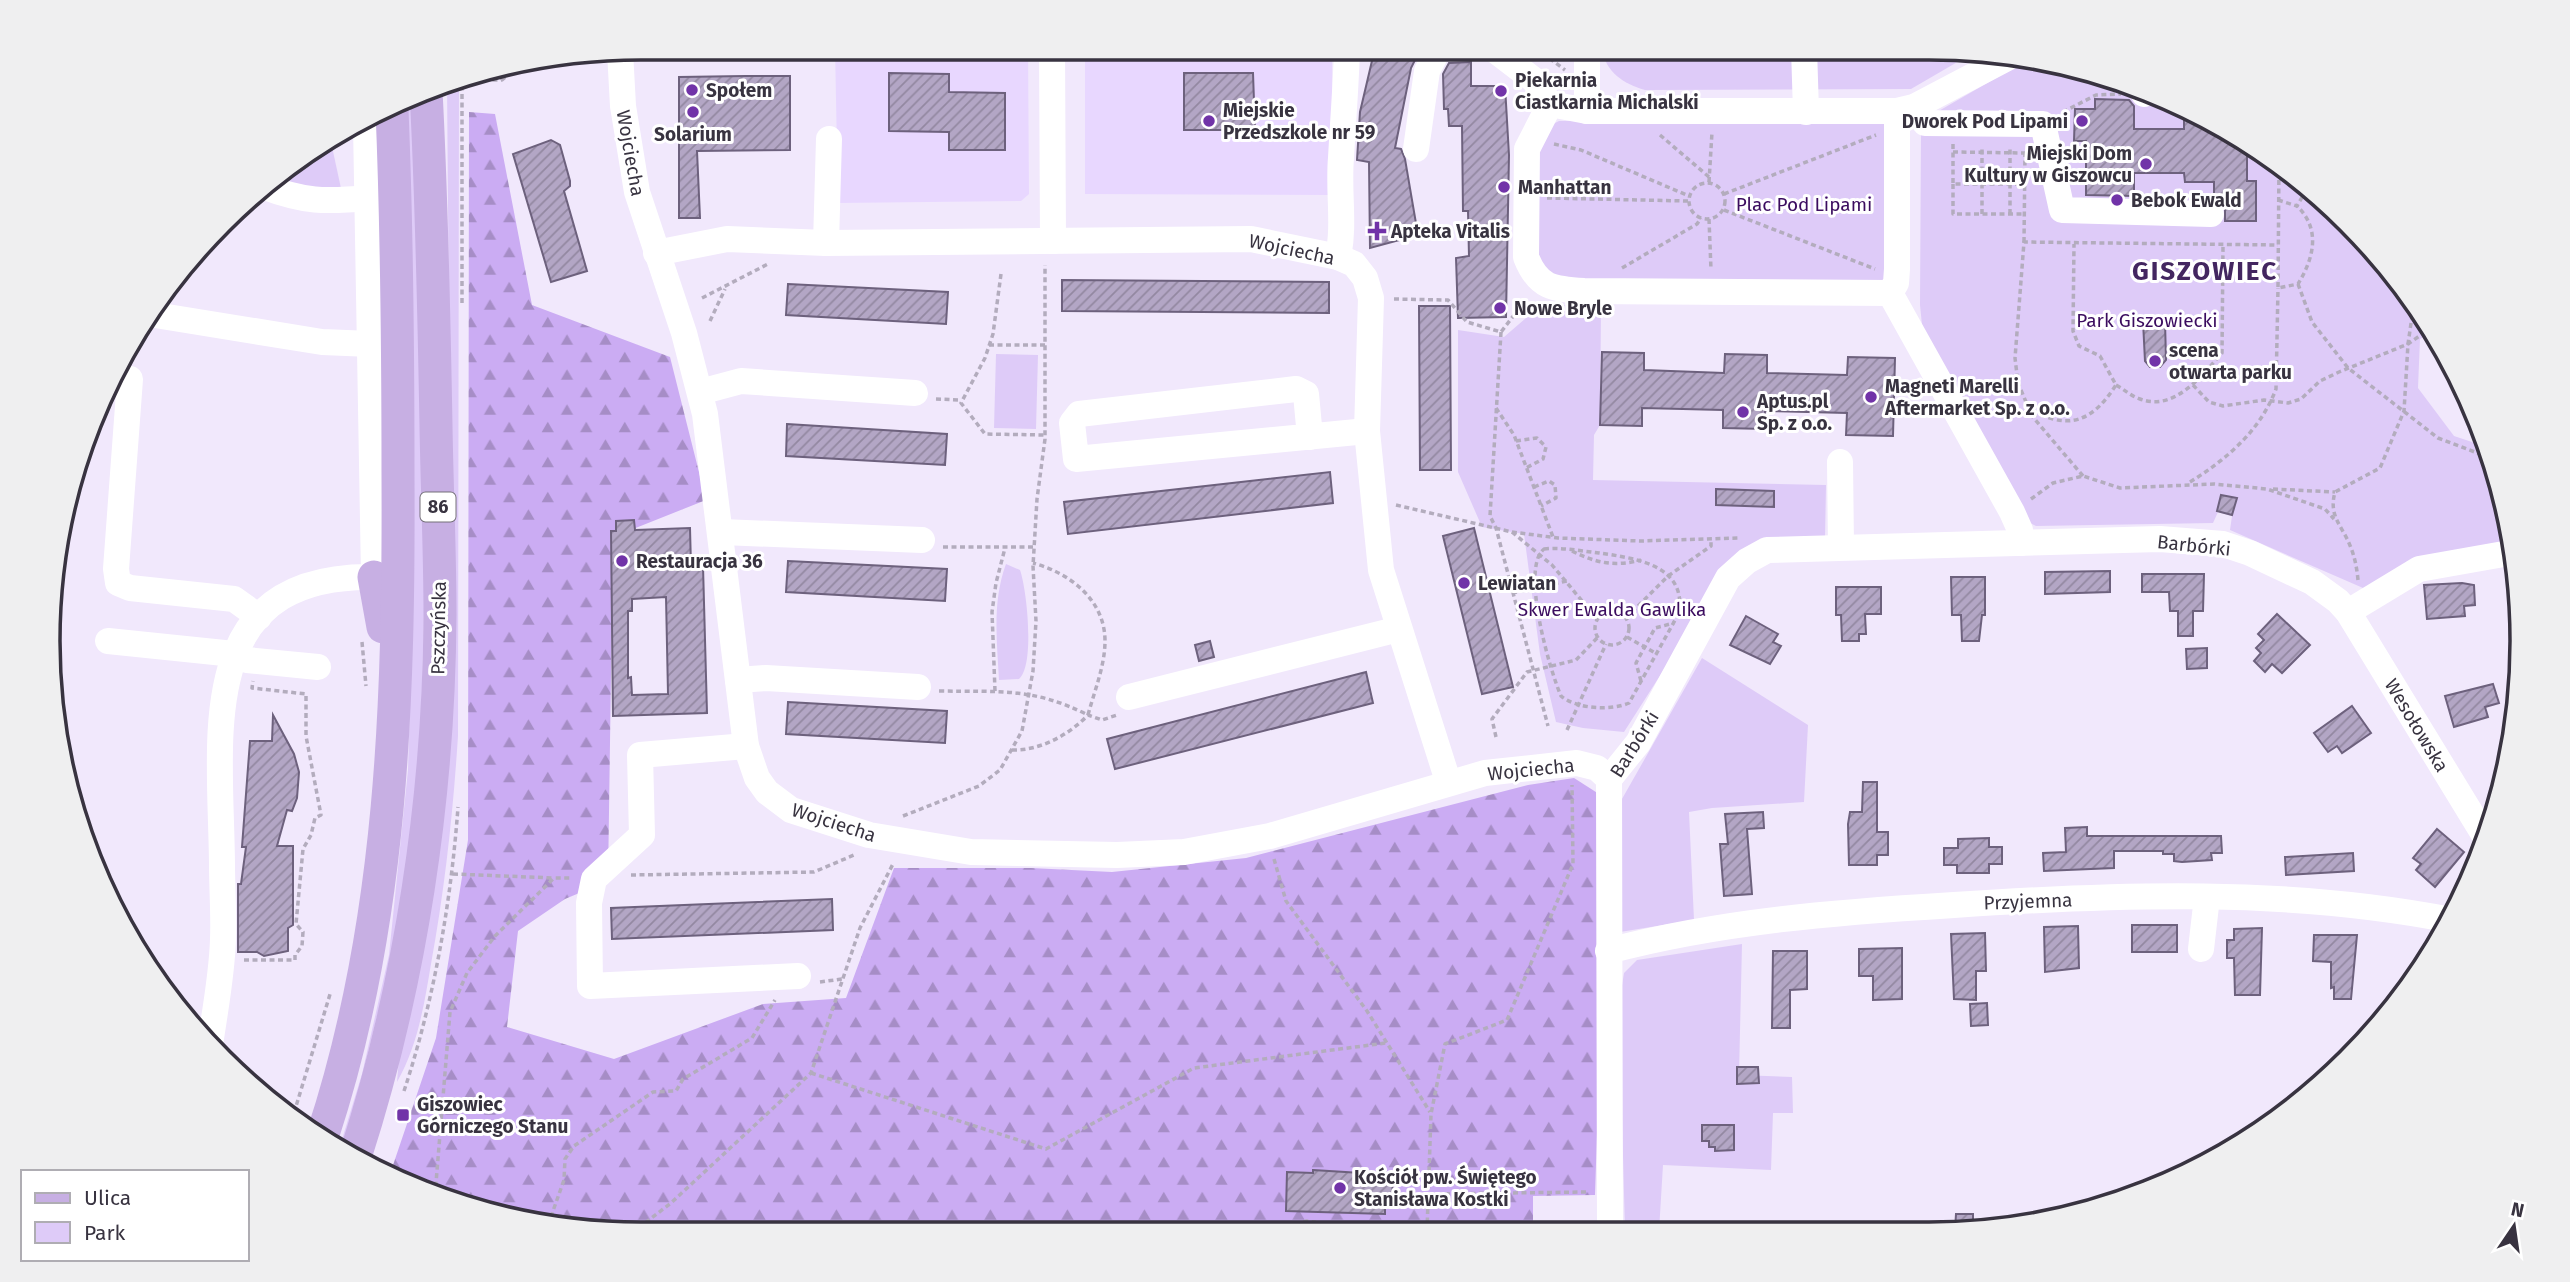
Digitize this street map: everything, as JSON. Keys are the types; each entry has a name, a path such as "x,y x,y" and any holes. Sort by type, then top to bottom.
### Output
{"main road":[{"name":"Pszczyńska","path":"357,1149 374,1093 402,976 422,843 436,715 439,603 432,219 426,101"},
{"name":"Pszczyńska","path":"325,1128 350,1045 380,884 398,676 397,235 392,115"},
{"path":"374,577 385,639 398,676"}],"street":[{"path":"1049,241 1052,60"},
{"path":"1338,257 1341,241 1340,159 1346,117 1347,60"},
{"path":"1416,149 1427,71 1433,60"},
{"path":"1508,60 1534,80 1550,104 1587,111 1896,113 1925,123 2043,124 2062,210 2211,214"},
{"path":"1587,60 1587,111"},
{"path":"1804,60 1806,112"},
{"name":"Wojciecha","path":"621,61 631,165 700,392 722,532 746,746 757,778 768,792 798,813 869,835 971,852 1117,855 1203,849 1292,830 1448,781 1507,769 1570,763 1597,768 1609,779"},
{"path":"1896,113 1996,63"},
{"path":"1550,104 1527,149 1526,257 1531,271 1549,287 1584,291 1896,283 1896,113"},
{"path":"212,1032 221,960 219,763 224,684 244,657 259,617 274,601 309,583 374,577 366,128"},
{"path":"826,243 829,139"},
{"path":"274,190 298,199 369,198"},
{"name":"Wojciecha","path":"656,253 727,239 826,243 1251,239 1338,257 1353,264 1365,278 1371,298 1367,431 1381,570 1448,781"},
{"path":"1883,285 2012,512 2020,530 2021,543"},
{"path":"160,316 322,342 370,344"},
{"path":"130,379 116,569 118,583 130,588 234,599 259,617"},
{"path":"700,392 741,381 915,393"},
{"path":"1310,436 1306,394 1296,389 1079,414 1072,423 1076,458 1367,431"},
{"path":"1840,462 1841,547"},
{"path":"722,532 922,540"},
{"name":"Barbórki","path":"1610,1222 1609,779 1638,743 1728,578 1747,561 1767,550 1841,547 2160,539 2223,544 2312,582 2348,612"},
{"path":"2348,612 2419,569 2504,554"},
{"name":"Wesołowska","path":"2348,612 2480,828"},
{"path":"1129,697 1399,629"},
{"path":"108,641 318,667"},
{"path":"738,680 766,678 918,687"},
{"path":"746,746 639,755 642,835 594,878 589,904 590,986 808,979"},
{"path":"2202,949 2207,897"},
{"name":"Przyjemna","path":"1608,951 1797,915 2033,900 2207,897 2391,908 2440,918"}],"path":[{"path":"489,79 502,80 507,75"},
{"path":"2043,124 2096,94 2123,93"},
{"path":"1724,194 1876,135 1896,113"},
{"path":"1709,182 1713,122"},
{"path":"1651,128 1709,177"},
{"path":"1876,135 1876,147"},
{"path":"1982,138 1982,214"},
{"path":"2010,138 2010,214"},
{"path":"1953,139 1953,214 2024,214"},
{"path":"1542,141 1581,150 1689,198 1694,214 1701,218 1709,219 1724,209"},
{"path":"2025,145 2024,242 2015,358 2018,383 2032,416 2083,475 2120,488 2188,483 2335,492 2379,468 2404,411 2412,318"},
{"path":"1953,152 2025,153"},
{"path":"2188,483 2219,464 2256,428 2276,389 2279,177"},
{"path":"1709,182 1724,194"},
{"path":"1689,198 1700,184 1709,182"},
{"path":"1953,184 2024,184"},
{"path":"1724,194 1724,209"},
{"path":"2297,206 2303,196"},
{"path":"1538,198 1689,198"},
{"path":"2278,200 2297,206 2308,218 2313,247 2308,268 2298,284 2278,288"},
{"path":"1724,209 1875,269"},
{"path":"1620,277 1621,269 1697,224 1701,218"},
{"path":"1709,219 1712,279"},
{"path":"903,816 979,786 999,769 1022,731 1036,621 1033,563 1045,435 1049,241"},
{"path":"2024,242 2278,245"},
{"path":"2074,244 2073,331 2079,346 2100,356 2116,385 2144,401 2178,396 2193,385 2222,354 2223,246"},
{"path":"1875,262 1875,269 1883,285"},
{"path":"702,298 768,264"},
{"path":"1001,274 989,345 961,403 985,434 1045,435"},
{"path":"2298,284 2312,322 2348,368 2438,438 2480,454"},
{"path":"710,321 726,287"},
{"path":"1371,298 1448,300 1466,322 1501,332"},
{"path":"1548,726 1531,671 1496,528 1490,516 1501,332 1518,310 1558,309"},
{"path":"2193,385 2209,402 2223,406 2272,400 2288,403 2301,399 2320,381 2408,344 2422,334"},
{"path":"989,345 1045,345"},
{"path":"2032,416 2040,414 2067,421 2089,416 2104,404 2116,385"},
{"path":"1496,408 1516,441 1553,537"},
{"path":"1516,441 1537,438 1546,447 1543,459 1526,468"},
{"path":"2012,512 2053,483 2083,475"},
{"path":"1534,486 1549,481 1557,489 1554,500 1541,506"},
{"path":"2267,489 2325,509 2350,546 2358,580"},
{"path":"2334,519 2331,505 2335,492"},
{"path":"1372,495 1407,509 1513,532 1553,537 1640,541 1757,538 1767,550"},
{"path":"1513,532 1567,581 1598,620"},
{"path":"1626,618 1668,576 1710,546 1712,539"},
{"path":"922,540 928,547 1035,547"},
{"path":"995,691 993,605 1005,548"},
{"path":"1548,549 1571,550 1643,560 1658,566 1668,576 1680,600 1674,623 1632,699 1623,705 1580,704 1561,696 1534,588 1534,569 1539,554 1548,549"},
{"path":"1571,550 1596,563 1622,565 1643,560"},
{"path":"1012,750 1027,749 1056,739 1088,715 1105,642 1096,607 1067,576 1033,563"},
{"path":"1512,593 1567,581"},
{"path":"1609,611 1620,613 1626,618 1629,627 1626,637 1617,645 1606,644 1598,637 1595,626 1598,620 1609,611"},
{"path":"1641,683 1636,663 1644,646 1656,628 1674,623"},
{"path":"1496,737 1492,719 1531,671 1579,658 1598,637"},
{"path":"1626,637 1657,653"},
{"path":"361,638 368,698"},
{"path":"1567,730 1606,644"},
{"path":"221,960 295,960 304,937 296,924 303,849 312,835 315,818 321,815 306,736 306,694 253,688 244,657"},
{"path":"959,691 1028,692 1050,698 1102,720"},
{"path":"1427,1222 1432,1114 1445,1044 1507,1020 1573,864 1572,782"},
{"path":"1273,856 1286,901 1367,1011 1432,1114"},
{"path":"646,1222 671,1203 811,1073 860,928 894,862"},
{"path":"453,874 554,878"},
{"path":"808,979 842,979"},
{"path":"295,1108 332,987"},
{"path":"551,1215 564,1180 565,1159 574,1146 653,1092 676,1091 683,1079 752,1038 776,996"},
{"path":"811,1073 1046,1149 1194,1068 1386,1044"},
{"path":"1428,1194 1591,1192 1609,1188"}],"shaded area":[{"path":"835,60 1028,60 1029,194 1021,201 838,203"},
{"name":"Miejskie Przedszkole nr 59","path":"1085,60 1332,60 1332,195 1085,194"}],"green space":[{"path":"1605,60 1959,61 1911,89 1645,90 1617,76"},
{"name":"Park Giszowiecki","path":"2017,66 2080,79 2152,104 2220,137 2283,180 2340,230 2366,258 2424,337 2420,339 2418,388 2454,436 2476,443 2491,490 2503,551 2370,591 2230,530 2232,516 2218,512 2213,523 2036,526 2030,523 1923,335 1920,305 1921,131 1930,116"},
{"path":"459,88 458,736 448,850 423,1010 415,1039 397,1082 450,453 447,93"},
{"path":"415,105 427,498 420,765 400,925 346,1142 342,1140 362,1074 389,955 408,770 412,629 404,110"},
{"path":"469,112 495,114 532,305 670,357 706,500 613,537 608,881 565,899 518,931 507,1027 614,1059 763,1004 846,998 894,868 1031,868 1112,872 1246,858 1528,785 1574,778 1599,794 1603,947 1595,1195 1533,1196 1533,1222 641,1222 565,1218 490,1203 454,1192 392,1167 436,1038 468,840"},
{"name":"Plac Pod Lipami","path":"1890,119 1885,282 1556,284 1533,249 1533,154 1551,125 1559,121"},
{"path":"332,149 342,193 285,182"},
{"name":"Skwer Ewalda Gawlika","path":"1541,305 1601,305 1600,425 1594,435 1593,480 1826,485 1825,538 1771,543 1670,660 1624,732 1556,722 1540,654 1524,534 1482,527 1458,472 1458,330 1504,337"},
{"path":"996,354 1038,355 1036,429 994,428"},
{"path":"1006,564 1020,570 1027,610 1028,644 1024,671 1019,679 999,680 997,607"},
{"path":"1702,658 1808,725 1804,802 1689,812 1694,920 1620,932 1618,806"},
{"path":"1742,944 1739,1075 1792,1077 1793,1113 1773,1113 1771,1170 1663,1165 1660,1222 1625,1222 1619,1004 1624,973 1637,960"}],"building":[{"path":"1372,60 1415,60 1411,68 1395,148 1401,149 1405,159 1418,235 1370,248 1369,162 1357,160 1360,112"},
{"path":"1471,62 1471,86 1505,86 1509,155 1506,317 1458,318 1456,258 1469,256 1468,211 1463,211 1462,126 1449,126 1448,109 1444,109 1443,74 1449,63"},
{"path":"889,73 949,74 949,92 1005,93 1005,150 949,150 949,132 889,131"},
{"path":"1184,73 1253,73 1255,130 1184,130"},
{"path":"790,76 790,150 697,151 700,218 679,218 679,77"},
{"name":"Miejski Dom Kultury w Giszowcu","path":"2095,99 2129,100 2134,106 2134,129 2184,129 2184,120 2188,120 2247,155 2247,181 2256,181 2256,221 2225,221 2225,207 2214,199 2214,182 2185,182 2184,173 2134,173 2134,196 2086,195 2086,141 2074,141 2075,109 2095,109"},
{"path":"551,140 560,145 570,181 570,186 564,191 587,271 551,282 513,154"},
{"path":"1062,280 1329,282 1329,313 1062,311"},
{"path":"788,284 948,292 946,324 786,315"},
{"path":"1419,306 1450,306 1451,470 1420,470"},
{"path":"2143,321 2165,321 2166,360 2160,367 2150,367 2145,361"},
{"path":"1602,352 1644,353 1644,370 1724,373 1725,354 1767,355 1767,373 1847,375 1848,357 1895,358 1893,436 1846,435 1847,413 1765,411 1765,429 1723,428 1723,410 1642,408 1642,426 1600,425"},
{"path":"787,424 947,434 945,465 786,456"},
{"path":"1330,472 1333,503 1068,534 1064,502"},
{"path":"1716,489 1774,491 1774,507 1716,505"},
{"path":"2221,495 2237,498 2232,515 2217,511"},
{"path":"634,520 635,530 690,528 691,566 703,566 707,713 613,716 611,531 616,531 616,521","holes":["666,597 668,694 632,695 631,677 628,678 628,611 632,611 632,599"]},
{"path":"1474,528 1513,687 1482,694 1443,536"},
{"path":"788,561 947,569 945,601 786,592"},
{"path":"2110,571 2110,592 2045,594 2045,572"},
{"path":"2142,574 2204,574 2203,611 2193,611 2193,636 2178,636 2178,611 2170,611 2169,592 2142,592"},
{"path":"1951,577 1985,577 1985,615 1982,615 1979,641 1962,641 1961,615 1952,615"},
{"path":"2424,585 2474,585 2475,605 2464,606 2465,616 2427,619"},
{"path":"1836,587 1881,587 1881,614 1865,614 1866,634 1859,634 1859,641 1842,641 1841,615 1836,615"},
{"path":"2277,614 2310,645 2282,673 2272,664 2265,672 2254,661 2261,653 2256,648 2264,640 2258,634"},
{"path":"1746,616 1778,634 1773,642 1781,646 1770,664 1730,645"},
{"path":"1210,641 1214,657 1199,661 1195,645"},
{"path":"2207,648 2207,668 2187,669 2186,649"},
{"path":"1366,672 1373,703 1115,769 1107,739"},
{"path":"2493,684 2499,703 2485,707 2488,717 2454,727 2445,696"},
{"path":"788,702 947,711 945,743 786,734"},
{"path":"2352,706 2371,733 2342,753 2337,746 2328,752 2314,733"},
{"path":"273,715 294,754 299,772 297,798 292,811 287,810 277,846 293,846 293,925 288,928 288,951 264,956 257,952 238,952 238,884 241,884 246,847 242,847 250,741 272,741"},
{"path":"1863,782 1877,782 1877,832 1888,832 1888,855 1877,855 1877,865 1849,865 1850,812 1862,812"},
{"path":"1763,812 1764,828 1747,829 1752,894 1724,896 1720,844 1728,844 1725,814"},
{"path":"2087,827 2087,836 2221,836 2222,853 2211,853 2212,860 2182,862 2174,861 2174,854 2163,854 2163,851 2114,851 2114,868 2044,871 2043,853 2066,852 2065,828"},
{"path":"2437,829 2464,852 2435,887 2416,870 2421,864 2413,858"},
{"path":"1989,838 1989,847 2002,847 2002,864 1989,864 1989,873 1957,873 1957,865 1944,865 1944,848 1958,848 1958,839"},
{"path":"2353,853 2354,871 2286,875 2285,857"},
{"path":"832,899 833,930 612,939 611,908"},
{"path":"2132,925 2177,925 2177,952 2132,952"},
{"path":"2078,926 2079,968 2045,972 2044,927"},
{"path":"2262,928 2260,995 2235,995 2234,958 2227,958 2227,940 2234,940 2234,929"},
{"path":"1985,933 1986,971 1976,971 1976,1000 1954,999 1951,934"},
{"path":"2314,935 2357,935 2351,999 2334,999 2334,987 2331,988 2331,962 2313,961"},
{"path":"1902,948 1902,999 1873,1000 1873,976 1859,976 1859,949"},
{"path":"1773,951 1807,951 1807,989 1790,990 1790,1028 1772,1028"},
{"path":"1987,1003 1988,1025 1971,1026 1970,1004"},
{"path":"1737,1067 1758,1067 1759,1083 1737,1084"},
{"path":"1702,1125 1734,1125 1734,1150 1715,1151 1715,1147 1709,1147 1709,1141 1702,1141"},
{"name":"Kościół pw. Świętego Stanisława Kostki","path":"1313,1170 1393,1175 1392,1202 1385,1202 1385,1214 1286,1211 1287,1172 1313,1173"},
{"path":"1956,1214 1973,1214 1973,1221 1956,1221"}],"place":[{"name":"Społem","path":"692,90"},
{"name":"Piekarnia Ciastkarnia Michalski","path":"1501,91"},
{"name":"Solarium","path":"693,112"},
{"name":"Miejskie Przedszkole nr 59","path":"1209,121"},
{"name":"Dworek Pod Lipami","path":"2082,121"},
{"name":"Miejski Dom Kultury w Giszowcu","path":"2146,164"},
{"name":"Manhattan","path":"1504,187"},
{"name":"Bebok Ewald","path":"2117,200"},
{"name":"Apteka Vitalis","path":"1377,231"},
{"name":"Nowe Bryle","path":"1500,308"},
{"name":"scena otwarta parku","path":"2155,361"},
{"name":"Magneti Marelli Aftermarket Sp. z o.o.","path":"1871,397"},
{"name":"Aptus.pl Sp. z o.o.","path":"1743,412"},
{"name":"Restauracja 36","path":"622,561"},
{"name":"Lewiatan","path":"1464,583"},
{"name":"Giszowiec Górniczego Stanu","path":"403,1115"},
{"name":"Kościół pw. Świętego Stanisława Kostki","path":"1340,1188"}],"district":[{"name":"GISZOWIEC","path":"2205,271"}]}
